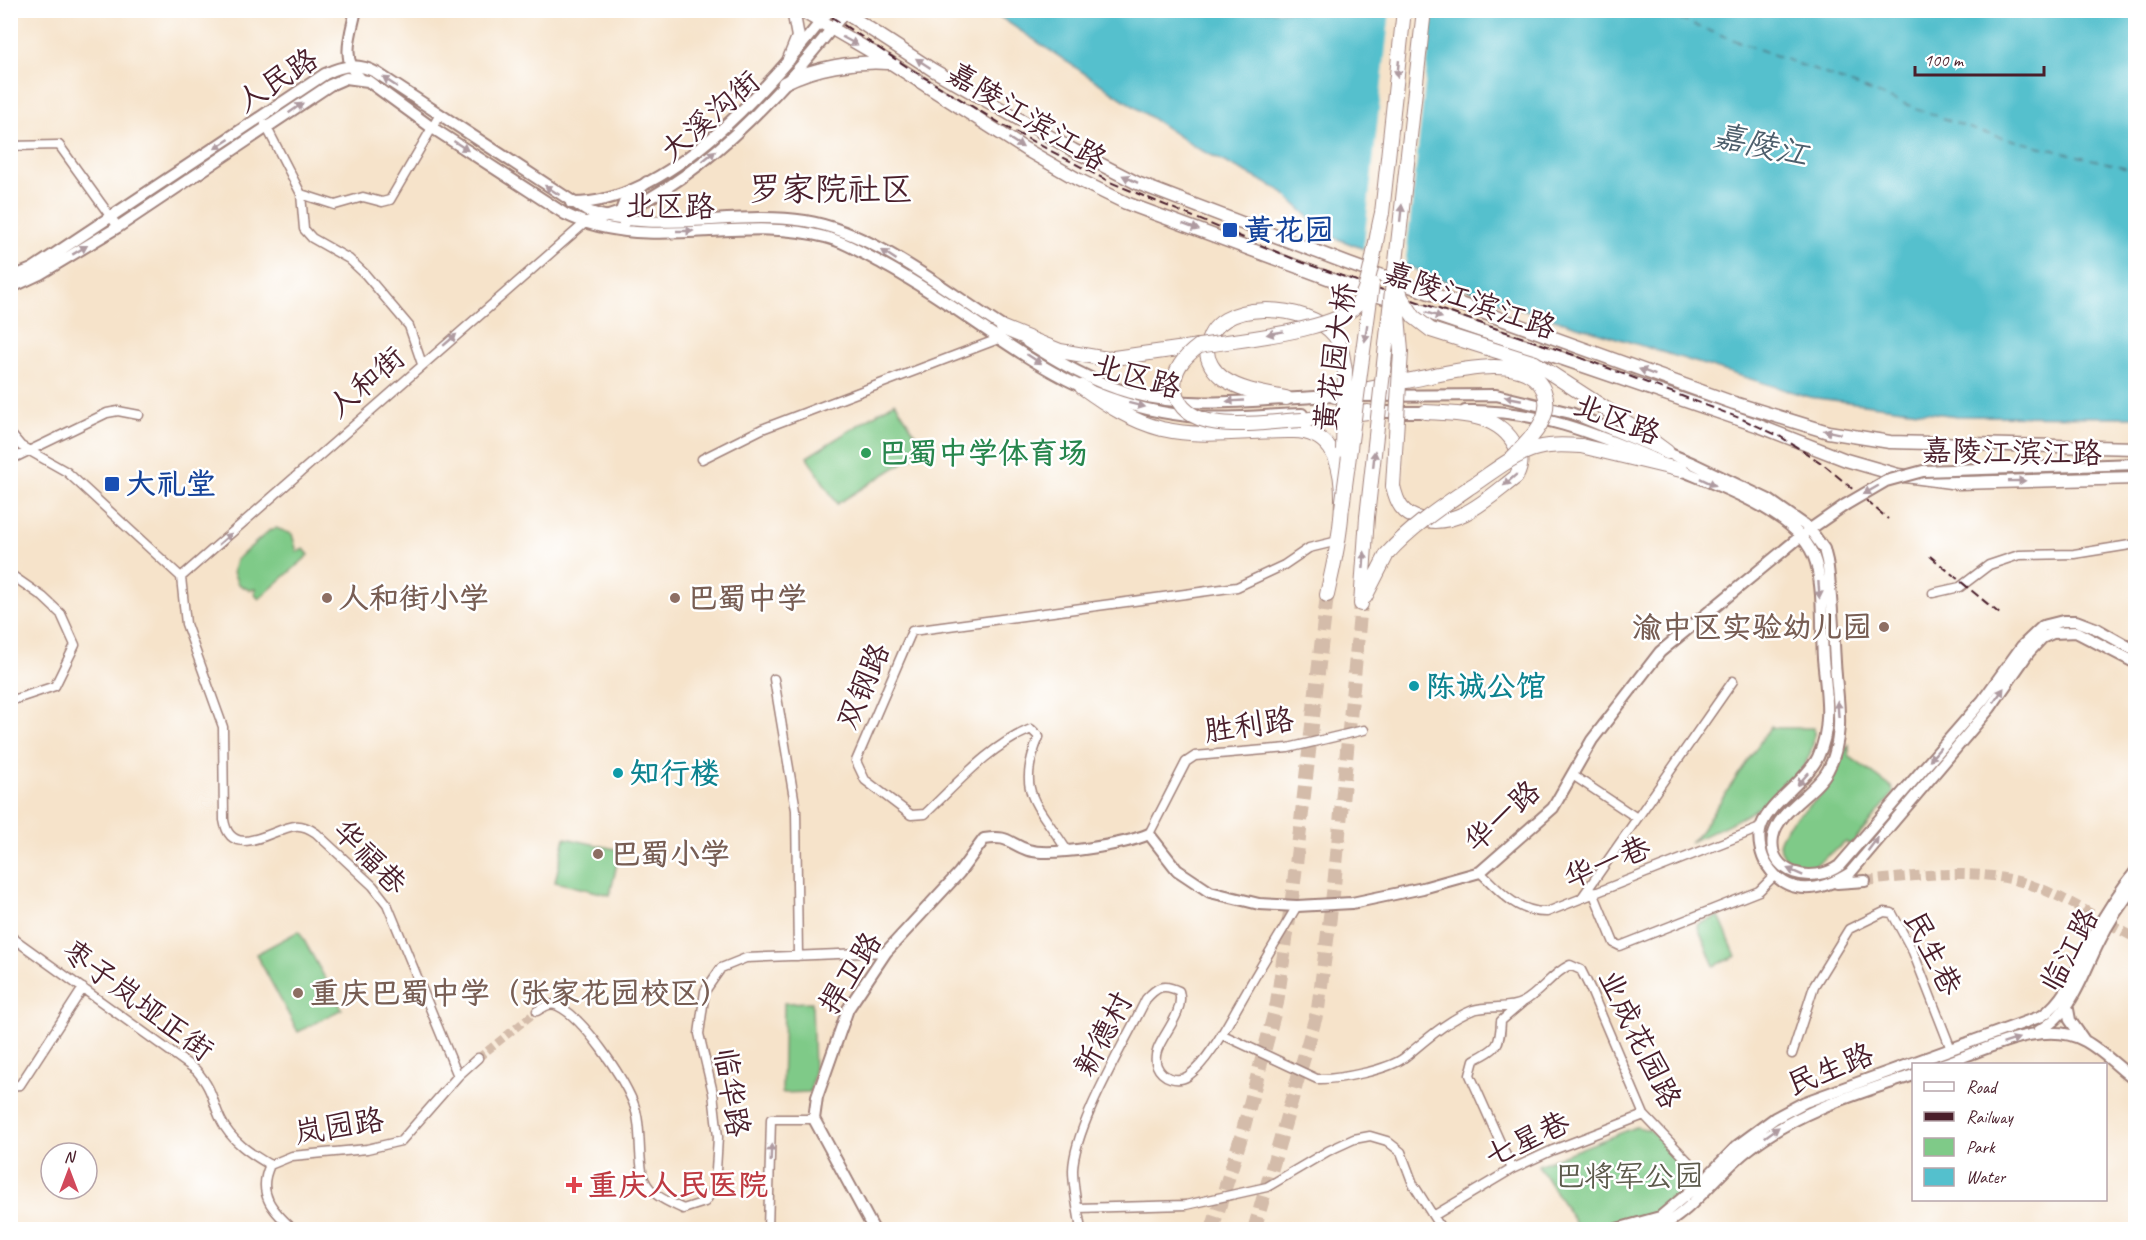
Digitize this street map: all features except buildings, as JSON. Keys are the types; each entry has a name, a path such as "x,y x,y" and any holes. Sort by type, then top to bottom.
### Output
{"highway":[{"name":"黄花园大桥","path":"1327,596 1339,536 1382,213 1404,10"},
{"name":"黄花园大桥","path":"1424,10 1367,517 1361,604 1387,554 1406,533 1509,461"},
{"path":"1002,333 1074,354 1107,359 1327,324 1350,312 1363,295 1382,213"},
{"path":"1395,271 1401,297 1413,317 1431,330 1535,363 1629,424 1667,452"},
{"path":"1395,271 1401,351 1393,486 1397,503 1409,516 1432,523 1450,520 1466,514 1516,477 1521,468 1522,459 1515,444 1498,426 1485,419 1466,415 1425,412"},
{"path":"1286,399 1248,389 1223,379 1212,367 1207,354 1208,338 1221,322 1235,314 1264,310 1288,312 1319,323 1334,335 1342,350 1345,371 1342,508"},
{"path":"1199,346 1183,359 1175,375 1178,402 1190,416 1216,423 1302,420 1368,412"},
{"path":"1335,396 1406,381 1503,367 1521,369 1534,376 1546,397 1546,410 1541,424 1531,438 1509,461"},
{"path":"1082,387 1114,409 1145,424 1203,434 1296,431 1321,439 1336,458 1342,482"},
{"path":"1509,461 1531,450 1548,446 1581,446 1681,470"}],"main road":[{"path":"356,10 349,43 350,66 360,78"},
{"path":"789,59 798,37 793,10"},
{"name":"嘉陵江滨江路","path":"800,10 825,27 891,63 1025,149 1126,203 1341,283 1759,426 1846,460 1898,475 1958,483 2136,478"},
{"name":"大溪沟街","path":"620,216 702,162 784,83 825,27 830,10"},
{"name":"大溪沟街","path":"571,203 607,201 647,182 713,138 789,59 843,12"},
{"name":"嘉陵江滨江路","path":"843,12 933,70 1073,150 1137,183 1349,264 1734,403 1828,432 1890,442 2136,448"},
{"path":"784,83 825,69 868,63 891,63"},
{"name":"人民路","path":"10,278 32,269 325,75 350,66 370,69 571,203 604,217"},
{"name":"人民路","path":"10,288 40,274 118,227 330,85 346,78 360,78 376,85 431,127 585,223"},
{"path":"645,231 627,226 620,216 629,198 647,182"},
{"path":"585,223 604,217"},
{"name":"北区路","path":"604,217 778,219 828,225 874,245 1082,387 1133,405 1190,416 1478,410 1529,416 1593,432 1766,509 1805,532 1813,555 1818,573 1827,726 1811,770 1769,814 1760,828"},
{"name":"北区路","path":"585,223 602,228 645,231 778,231 825,237 846,244 1072,370 1131,393 1186,402 1335,396 1496,395 1550,407 1594,421 1769,500 1824,549 1827,561 1839,726 1829,769 1818,786 1777,827 1773,838 1774,852 1786,868 1798,874 1821,875 1839,866"},
{"path":"1529,416 1556,418 1557,413 1550,407"},
{"name":"华一路","path":"1149,834 1177,870 1210,892 1241,901 1297,906 1352,903 1441,884 1480,872 1553,808 1574,776 1592,740 1660,652 1805,532 1845,505 1886,482 1923,471 2136,464"},
{"path":"1839,866 1983,700 2022,646 2043,626 2057,622 2076,621 2097,629 2136,651"},
{"path":"1833,883 1850,873 1990,708 2029,652 2042,638 2053,633 2076,632 2136,663"},
{"path":"1760,828 1764,861 1774,876 1796,888 1815,888 1833,883 1865,881"},
{"name":"捍卫路","path":"814,1119 818,1097 848,1009 886,952 959,873 984,839 1002,836 1030,851 1097,848 1131,842 1149,834"},
{"path":"1839,866 1849,866 1850,873"},
{"name":"临江路","path":"2068,986 2117,895 2136,872"},
{"name":"临江路","path":"2039,1032 2059,1017 2067,1006 2099,941 2136,885"},
{"path":"2068,986 2067,1006 2070,1020 2084,1040 2136,1081"},
{"name":"民生路","path":"1914,1063 2042,1016 2054,1007 2068,986"},
{"path":"1949,1063 2039,1032 2058,1032 2084,1040"},
{"name":"民生路","path":"1709,1183 1737,1146 1775,1118 1795,1107 1912,1064"},
{"name":"民生路","path":"1660,1225 1743,1154 1780,1126 1812,1110 1912,1076"},
{"path":"814,1119 874,1230"},
{"path":"1613,1230 1660,1225"}],"street":[{"path":"301,194 335,205 363,197 382,202 390,200 431,127 440,116"},
{"path":"261,118 301,194 303,224 307,234 349,259 365,274 409,326 422,364"},
{"path":"10,146 59,146 118,227"},
{"name":"人和街","path":"181,577 585,223"},
{"path":"702,459 762,429 1002,333"},
{"path":"10,460 107,413 118,411 140,415"},
{"path":"10,433 21,446 67,472 181,577"},
{"name":"双钢路","path":"1066,849 1029,791 1028,762 1039,737 1031,729 1017,735 988,754 925,814 911,815 865,780 856,761 912,631 1237,587 1284,565 1310,548 1339,536"},
{"path":"1933,593 1960,587 1989,565 2019,555 2074,554 2136,544"},
{"path":"10,574 43,597 61,614 75,645 55,686 10,701"},
{"name":"华福巷","path":"181,577 186,624 223,727 224,820 227,830 236,838 251,841 288,827 305,827 316,833 373,886 393,915 458,1076"},
{"path":"774,679 796,810 798,956"},
{"path":"1582,896 1733,681"},
{"name":"胜利路","path":"1149,834 1186,762 1195,756 1288,748 1364,730"},
{"path":"1574,776 1637,818"},
{"name":"华一巷","path":"1480,872 1505,897 1535,912 1547,912 1582,896 1760,828"},
{"path":"1593,892 1614,943 1620,946 1759,891 1774,876"},
{"name":"新德村","path":"1081,1230 1073,1169 1079,1141 1095,1100 1146,999 1156,987 1168,986 1179,991 1182,1001 1156,1054 1156,1064 1161,1073 1171,1079 1186,1077 1196,1069 1221,1034 1297,906"},
{"name":"民生巷","path":"1792,1054 1814,986 1849,929 1884,912 1892,913 1913,952 1952,1049"},
{"name":"枣子岚垭正街","path":"10,936 196,1070 210,1086 222,1121 237,1141 250,1154 270,1165"},
{"name":"临华路","path":"537,1011 546,1005 557,1005 579,1021 603,1051 634,1103 640,1132 644,1179 658,1197 683,1209 705,1202 715,1187 718,1137 713,1093 699,1034 705,991 721,968 746,958 886,952"},
{"name":"业成花园路","path":"1522,1003 1556,972 1570,965 1581,970 1644,1115 1709,1183"},
{"path":"10,1086 20,1085 83,988"},
{"path":"1221,1034 1317,1079 1334,1080 1403,1059 1442,1027 1476,1009 1522,1003"},
{"path":"1512,1169 1470,1075 1474,1060 1494,1050 1500,1041 1501,1021 1522,1003"},
{"name":"岚园路","path":"270,1165 292,1156 367,1149 401,1141 458,1076 478,1059"},
{"name":"七星巷","path":"1435,1215 1512,1169 1553,1150 1644,1115"},
{"name":"临华路","path":"768,1230 771,1119 814,1119"},
{"path":"1078,1208 1186,1205 1267,1187 1328,1151 1354,1139 1370,1136 1387,1142 1401,1152 1413,1184 1435,1215 1442,1230"},
{"path":"270,1165 264,1184 267,1201 273,1211 294,1230"}],"green space":[{"name":"巴蜀中学体育场","path":"895,402 925,449 837,504 807,457"},
{"path":"276,528 292,534 297,552 304,549 309,555 259,599 254,594 256,589 249,590 238,584 233,572 236,560 270,530"},
{"path":"1771,726 1775,728 1814,728 1812,749 1802,768 1788,785 1770,800 1750,813 1690,842 1697,836"},
{"path":"1849,745 1849,756 1891,787 1894,793 1851,845 1846,842 1815,865 1817,870 1792,865 1781,851 1779,844 1782,835 1792,821 1829,786"},
{"path":"565,838 620,850 610,895 555,882"},
{"path":"1719,916 1736,956 1714,966 1697,925"},
{"path":"299,931 342,1009 298,1032 256,954"},
{"path":"812,1002 814,1074 810,1092 782,1093 784,1003"},
{"name":"巴将军公园","path":"1636,1127 1650,1130 1695,1175 1696,1181 1662,1212 1579,1229 1538,1165"}],"water":[{"name":"嘉陵江","path":"991,11 2135,11 2135,417 1957,416 1809,397 1502,303 1328,235 1280,190 1195,147"}],"pier":[{"path":"1390,11 1433,11 1405,268 1363,252"}],"ferry route":[{"path":"1654,10 1980,132 2136,170"}],"tunnel":[{"path":"1212,1230 1242,1134 1277,1003 1293,891 1327,595"},
{"path":"1254,1230 1318,1009 1334,886 1361,604"},
{"path":"1865,881 1945,874 2005,878 2053,894 2136,938"},
{"path":"478,1058 537,1011"}],"railway":[{"path":"821,10 915,72 1013,131 1110,182 1301,262 1571,354 1742,419 1781,437 1823,464 1888,519"},
{"path":"1930,556 2001,615"}],"place":[{"name":"黄花园","path":"1230,230"},
{"name":"巴蜀中学体育场","path":"866,453"},
{"name":"大礼堂","path":"112,484"},
{"name":"人和街小学","path":"327,598"},
{"name":"巴蜀中学","path":"675,598"},
{"name":"渝中区实验幼儿园","path":"1884,627"},
{"name":"陈诚公馆","path":"1414,686"},
{"name":"知行楼","path":"618,773"},
{"name":"巴蜀小学","path":"598,854"},
{"name":"重庆巴蜀中学（张家花园校区）","path":"298,993"},
{"name":"重庆人民医院","path":"574,1185"}],"district":[{"name":"罗家院社区","path":"831,189"}]}
